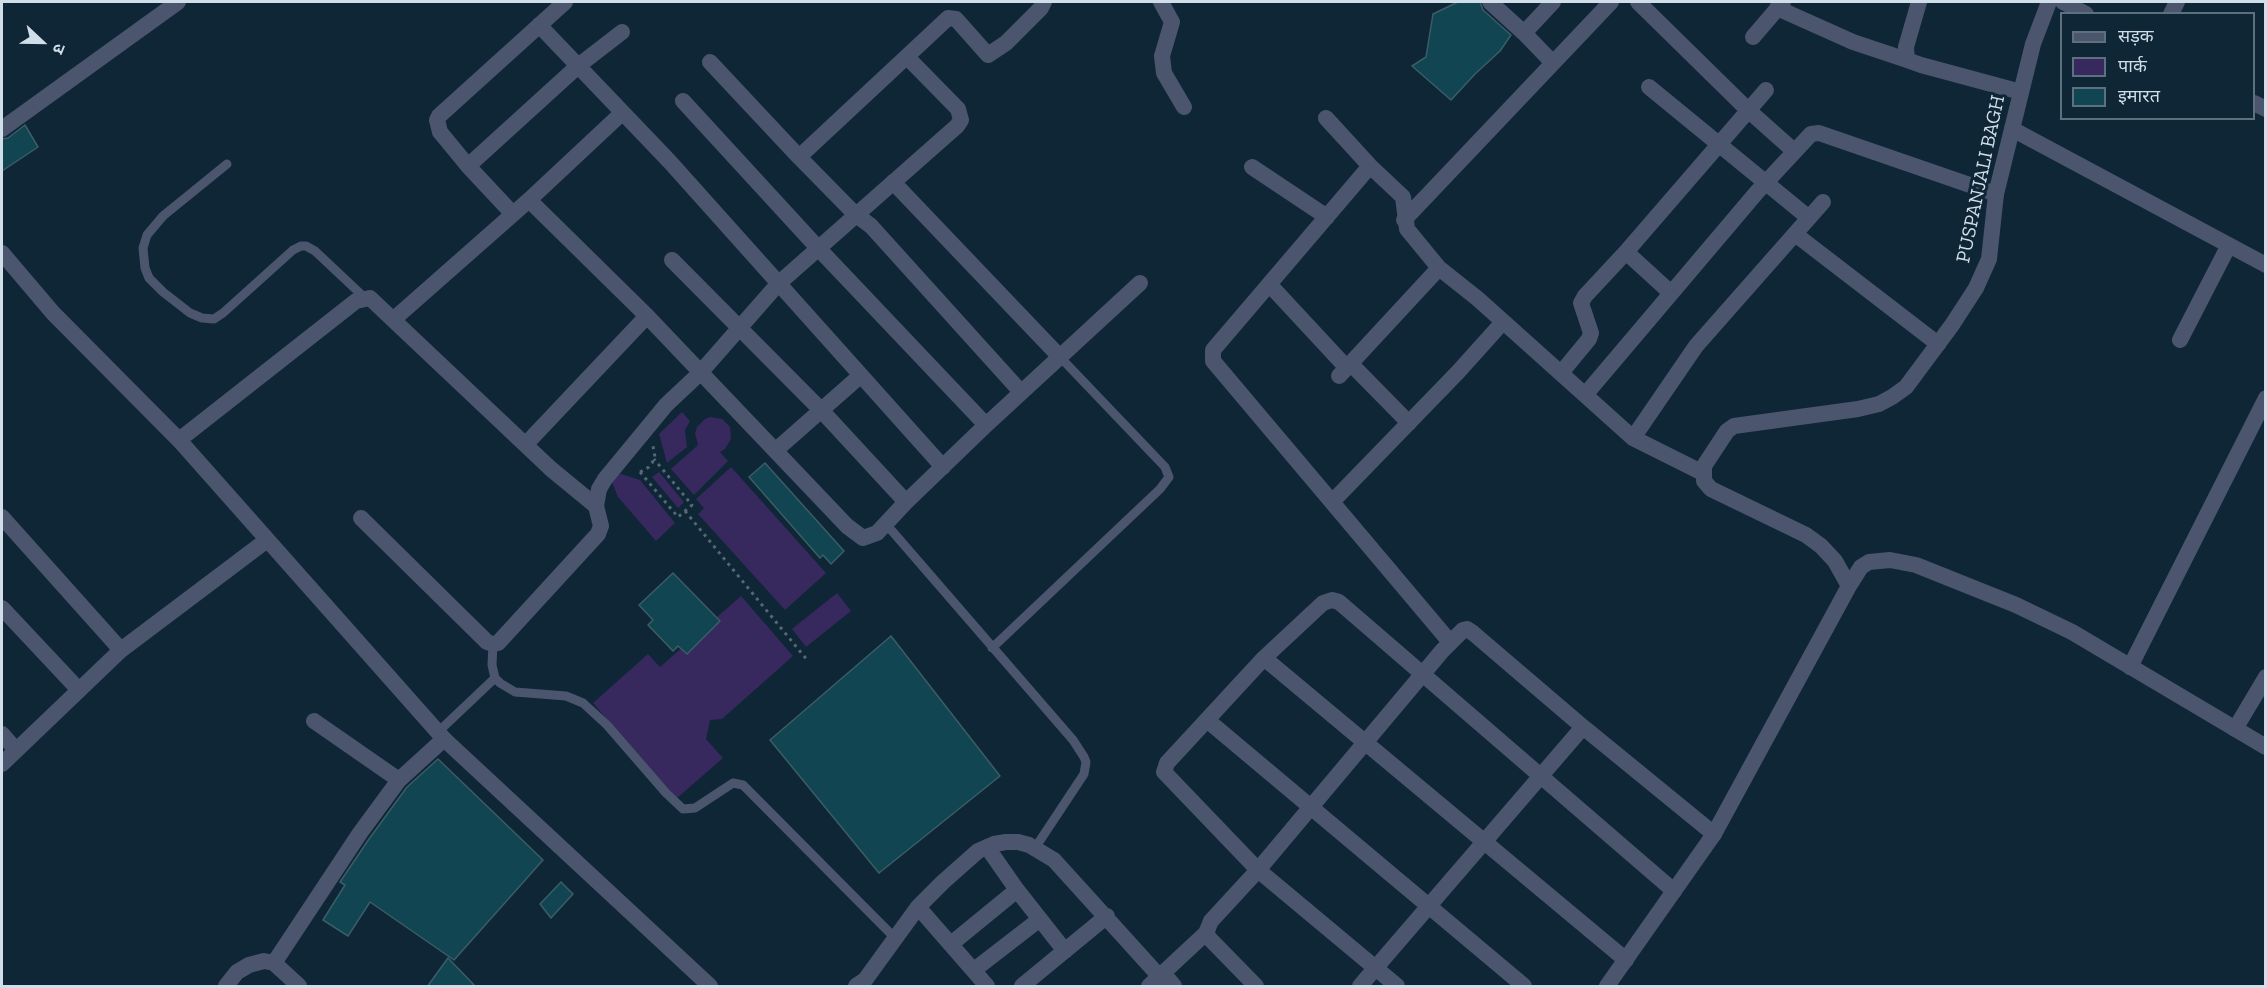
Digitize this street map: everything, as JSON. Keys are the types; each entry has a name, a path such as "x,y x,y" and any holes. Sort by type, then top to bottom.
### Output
{"street":[{"path":"2,129 178,2"},
{"path":"512,213 440,132 437,126 438,116 566,2"},
{"path":"799,157 951,18 956,19 985,54 991,54 1013,36 1041,8 1044,2"},
{"path":"1161,2 1172,22 1162,56 1162,65 1175,94 1184,107"},
{"path":"1490,2 1553,63"},
{"path":"1524,33 1553,2"},
{"path":"1404,219 1611,2"},
{"path":"1638,2 1748,110 1794,151"},
{"path":"1907,60 1905,47 1919,2"},
{"name":"PUSPANJALI BAGH","path":"1703,473 1704,466 1712,453 1727,431 1734,426 1828,414 1879,404 1906,387 1938,344 1964,308 1989,259 1996,194 2033,44 2049,2"},
{"path":"2063,2 2082,12"},
{"path":"1753,37 1780,5 1853,42 1921,66 2021,92"},
{"path":"539,25 670,162 943,467"},
{"path":"468,166 578,66 622,32"},
{"path":"360,518 487,642 493,645 501,640 598,534 601,526 596,506 605,478 666,405 700,373 778,284 957,126 961,120 958,109 907,57"},
{"path":"710,62 799,157 855,214 871,226 1021,392"},
{"path":"1649,87 1809,218"},
{"path":"1561,373 1589,339 1591,333 1582,307 1582,299 1626,252 1766,90"},
{"path":"684,101 818,248 986,425"},
{"path":"394,319 529,200 622,113"},
{"path":"1326,118 1402,197 1404,219 1411,236 1439,268 1633,438 1703,473 1704,481 1711,489 1806,535 1821,546 1835,561 1849,586"},
{"path":"2012,129 2265,265"},
{"path":"1585,395 1766,182 1811,134 1819,133 1996,194"},
{"path":"1252,166 1327,217"},
{"path":"1370,166 1213,350 1212,361 1450,642"},
{"path":"893,182 1060,357"},
{"path":"529,200 646,316 856,535 867,538 877,533 986,425 1140,283"},
{"path":"1633,438 1696,346 1823,202"},
{"path":"1795,234 1938,344"},
{"path":"2180,340 2229,245"},
{"path":"1626,252 1671,293"},
{"path":"2,253 53,313 179,440 441,735 710,987"},
{"path":"672,260 821,410 906,502"},
{"path":"1346,369 1439,268"},
{"path":"1269,284 1346,369 1409,423"},
{"path":"179,440 356,301 372,298 551,469 596,506"},
{"path":"526,444 646,316"},
{"path":"1332,502 1503,322"},
{"path":"776,450 860,376"},
{"path":"2130,667 2265,398"},
{"path":"2,517 122,650"},
{"path":"2,764 122,650 267,540"},
{"path":"1608,987 1714,834 1849,586 1861,567 1869,562 1890,560 1916,565 2016,605 2072,632 2265,747"},
{"path":"1397,987 1258,870 1164,772 1167,763 1264,658 1323,603 1332,600 1340,602 1674,891"},
{"path":"2,608 79,690"},
{"path":"856,987 871,972 894,937 918,907 960,866 987,847 1005,842 1018,842 1035,848 1054,860 1107,916 1161,981 1206,933 1211,921 1258,870 1450,642 1463,630 1470,631 1714,834"},
{"path":"1264,658 1626,960"},
{"path":"2235,729 2265,677"},
{"path":"1207,720 1524,987"},
{"path":"314,721 399,780"},
{"path":"1360,987 1583,727"},
{"path":"2,734 16,750"},
{"path":"274,963 360,833 399,780 441,735"},
{"path":"987,847 1017,890 1065,951"},
{"path":"951,944 1017,890"},
{"path":"918,907 987,987"},
{"path":"1022,987 1107,916"},
{"path":"974,970 1040,920"},
{"path":"1206,933 1215,946 1256,987"},
{"path":"226,987 237,972 249,965 264,961 274,963 299,987"}],"lane":[{"path":"227,164 163,216 147,235 143,248 145,268 149,278 163,292 190,313 202,318 214,319 293,250 306,246 315,251 365,298"},
{"path":"992,648 1161,489 1169,477 1165,467 1060,357"},
{"path":"886,524 1073,741 1086,762 1084,774 1035,848"},
{"path":"493,645 492,665 495,678 500,683 515,692 566,696 592,709 666,793 687,810 695,808 726,786 733,783 743,785 894,937"},
{"path":"441,735 495,678"}],"path":[{"path":"640,472 678,517 692,505 654,459"},
{"path":"685,511 808,661"}],"green space":[{"path":"682,412 690,421 685,430 687,447 667,463 659,434"},
{"path":"710,417 722,419 730,427 731,439 725,449 720,452 728,461 694,495 671,469 698,445 695,433 697,427"},
{"path":"731,467 826,573 785,610 698,514 704,508 696,499"},
{"path":"659,472 684,502 678,508 652,477"},
{"path":"618,473 640,480 675,523 656,541 618,497 611,480"},
{"path":"837,593 851,611 806,647 792,629"},
{"path":"741,596 793,656 722,719 710,720 706,739 723,758 676,799 593,703 648,654 660,667"}],"building":[{"path":"1458,2 1480,2 1483,10 1511,35 1500,51 1451,100 1412,66 1426,57 1433,14"},
{"path":"25,125 38,147 2,171 2,139 8,138"},
{"path":"765,463 844,551 831,564 823,555 820,558 749,477"},
{"path":"673,573 720,621 687,654 678,646 673,651 648,625 653,620 639,605"},
{"path":"891,636 1000,776 879,873 770,740"},
{"path":"438,759 543,860 454,960 370,902 348,936 323,920 345,885 340,882 369,839 407,787"},
{"path":"561,882 573,894 551,918 540,904"},
{"path":"448,958 476,987 427,987"}]}
